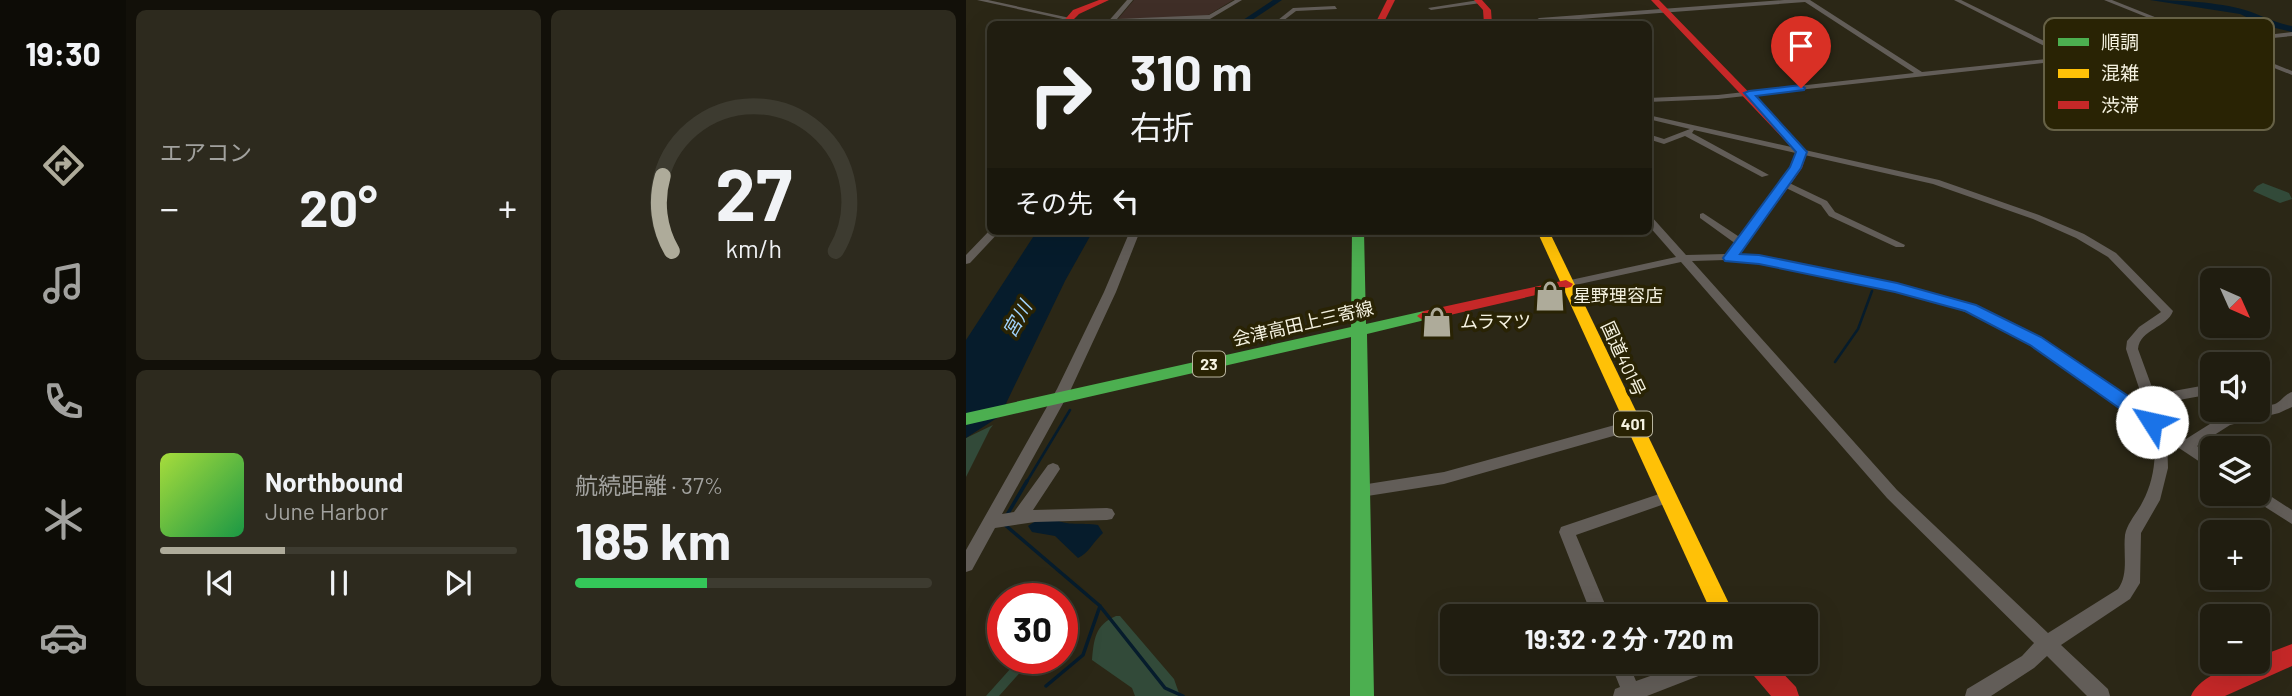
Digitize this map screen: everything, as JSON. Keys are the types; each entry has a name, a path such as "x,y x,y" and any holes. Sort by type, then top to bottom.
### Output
{"main road":[{"path":"1067,21 1077,11 1105,0"},
{"path":"1380,21 1391,0"},
{"path":"1479,1 1487,10 1488,21"},
{"path":"1661,6 1749,93 1802,152 1796,168 1730,258"},
{"path":"1358,235 1362,696"},
{"name":"国道401号","path":"1545,235 1718,604"},
{"name":"会津高田上三寄線","path":"966,419 1566,284"},
{"path":"2203,696 2227,681 2292,655"},
{"path":"1767,674 1787,696"}],"street":[{"path":"979,0 1062,21"},
{"path":"1113,21 1130,0"},
{"path":"1204,21 1239,0"},
{"path":"1539,20 1661,6 1806,0 1920,74"},
{"path":"1958,0 2044,43"},
{"path":"2107,0 2152,18"},
{"path":"1430,5 1447,6 1479,1"},
{"path":"1280,21 1295,9 1335,8"},
{"path":"1144,21 1211,17"},
{"path":"2274,36 2292,34"},
{"path":"1652,100 1749,93 2044,61"},
{"path":"2274,66 2292,73"},
{"path":"1652,118 1936,182 2067,230 2112,255 2167,311 2166,315 2143,330 2133,341 2132,349 2148,394 2152,422 2160,434 2161,468 2152,500 2133,532 2132,583 2124,594 2046,644 2028,663 1974,696"},
{"path":"1652,126 1666,121"},
{"path":"1652,138 1664,142 1698,128"},
{"path":"1685,133 1765,174"},
{"path":"1783,183 1824,203 1832,214 1900,245"},
{"path":"1703,216 1740,242"},
{"path":"1652,222 1892,494 2101,696"},
{"path":"966,261 991,235"},
{"path":"966,565 1059,397 1110,292 1133,235"},
{"path":"1566,284 1704,256 1759,260 1897,288 1970,308 2035,341 2200,456"},
{"path":"2148,394 2168,397 2200,391"},
{"path":"2186,446 2226,421 2279,408 2287,404 2292,397"},
{"path":"1362,491 1444,478 1633,425"},
{"path":"1019,518 1053,469"},
{"path":"1596,604 1567,532 1668,498"},
{"path":"2270,504 2292,519"},
{"path":"991,522 1107,513"},
{"path":"1622,674 1627,694 1681,674"}],"shaded area":[{"path":"1134,0 1233,0 1205,17 1118,19"}],"green space":[{"path":"2263,183 2289,193 2292,199 2280,203 2253,191"},
{"path":"993,425 990,429 966,477 966,438"},
{"path":"1120,616 1174,679 1180,696 1135,696 1132,688 1092,660 1100,628"},
{"path":"1006,674 1019,674 999,696 986,696"}],"water":[{"path":"1034,235 1091,235 1065,281 1000,416 966,438 966,340"},
{"path":"1052,518 1069,523 1098,525 1103,533 1085,554 1078,558 1055,536 1032,532 1028,526 1037,520"}],"waterway":[{"name":"宮川","path":"1246,21 1278,0"},
{"path":"2154,0 2242,12 2255,18"},
{"path":"2274,25 2292,29"},
{"path":"1835,362 1858,329 1872,291"},
{"path":"1026,483 1070,410"},
{"path":"1007,515 1027,481"},
{"path":"1004,524 1100,606"},
{"path":"1046,686 1083,655 1100,606"},
{"path":"1100,606 1165,688 1183,696"}],"traffic: fast":[{"path":"1358,235 1362,696"},
{"path":"966,419 1424,316"}],"traffic: slow":[{"path":"1545,235 1718,604"}],"traffic: jam":[{"path":"1068,21 1076,12 1105,0"},
{"path":"1380,21 1391,0"},
{"path":"1478,0 1487,10 1488,21"},
{"path":"1655,0 1802,152 1796,168 1730,258"},
{"path":"1424,316 1566,284"},
{"path":"2203,696 2227,681 2292,655"},
{"path":"1768,674 1787,696"}],"place":[{"name":"星野理容店","path":"1550,296"},
{"name":"ムラマツ","path":"1437,322"}],"route":[{"path":"1801,88 1749,93 1802,152 1796,168 1730,258 1759,260 1897,288 1970,308 1993,317 2035,341 2152,422"}]}
